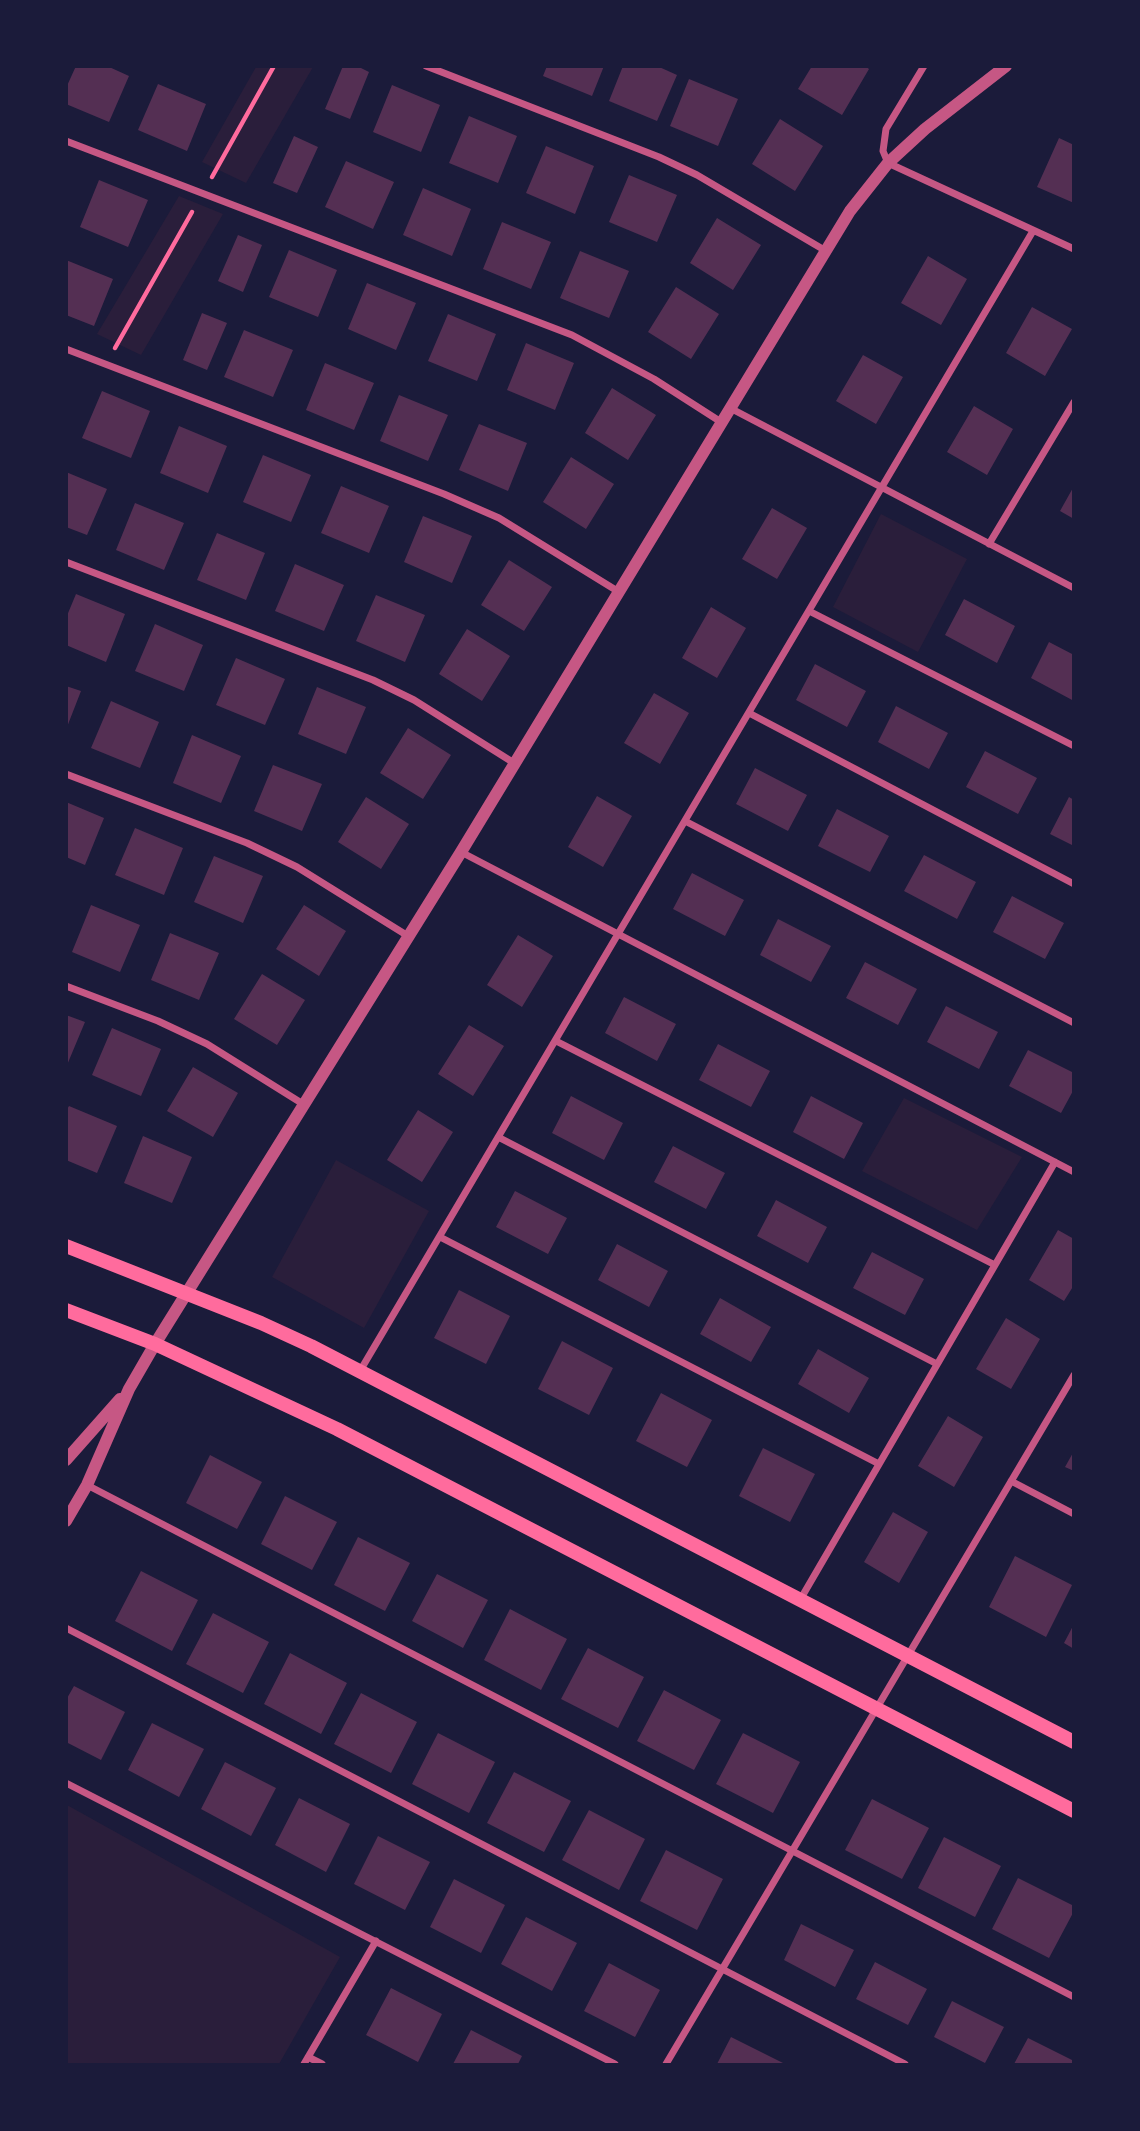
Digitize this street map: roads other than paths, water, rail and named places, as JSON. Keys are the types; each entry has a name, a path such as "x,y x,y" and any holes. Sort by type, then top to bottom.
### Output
{"main road":[{"path":"66,1246 261,1323 360,1371 1073,1742"},
{"path":"66,1310 155,1344 337,1429 1073,1811"}],"street":[{"path":"426,66 697,174 826,251"},
{"path":"912,66 922,69 886,129 883,151 888,163 1073,249"},
{"path":"66,1521 87,1485 129,1389 155,1344 461,852 850,211 888,163 963,98 1006,66"},
{"path":"66,141 572,335 654,379 721,422"},
{"path":"360,1371 1033,231"},
{"path":"66,349 466,503 540,541 619,592"},
{"path":"989,544 1073,402"},
{"path":"730,408 1073,588"},
{"path":"66,562 373,680 414,700 514,764"},
{"path":"809,611 1073,746"},
{"path":"749,713 1073,884"},
{"path":"66,774 247,843 297,867 408,936"},
{"path":"685,821 1073,1023"},
{"path":"461,852 1073,1172"},
{"path":"66,986 158,1021 207,1044 303,1104"},
{"path":"556,1041 995,1265"},
{"path":"498,1137 937,1364"},
{"path":"800,1600 1055,1162"},
{"path":"440,1237 879,1464"},
{"path":"666,2064 1073,1375"},
{"path":"66,1460 129,1389"},
{"path":"1011,1480 1073,1514"},
{"path":"87,1485 1073,1997"},
{"path":"66,1628 905,2064"},
{"path":"66,1783 615,2064"},
{"path":"322,2064 306,2061 376,1941"}]}
